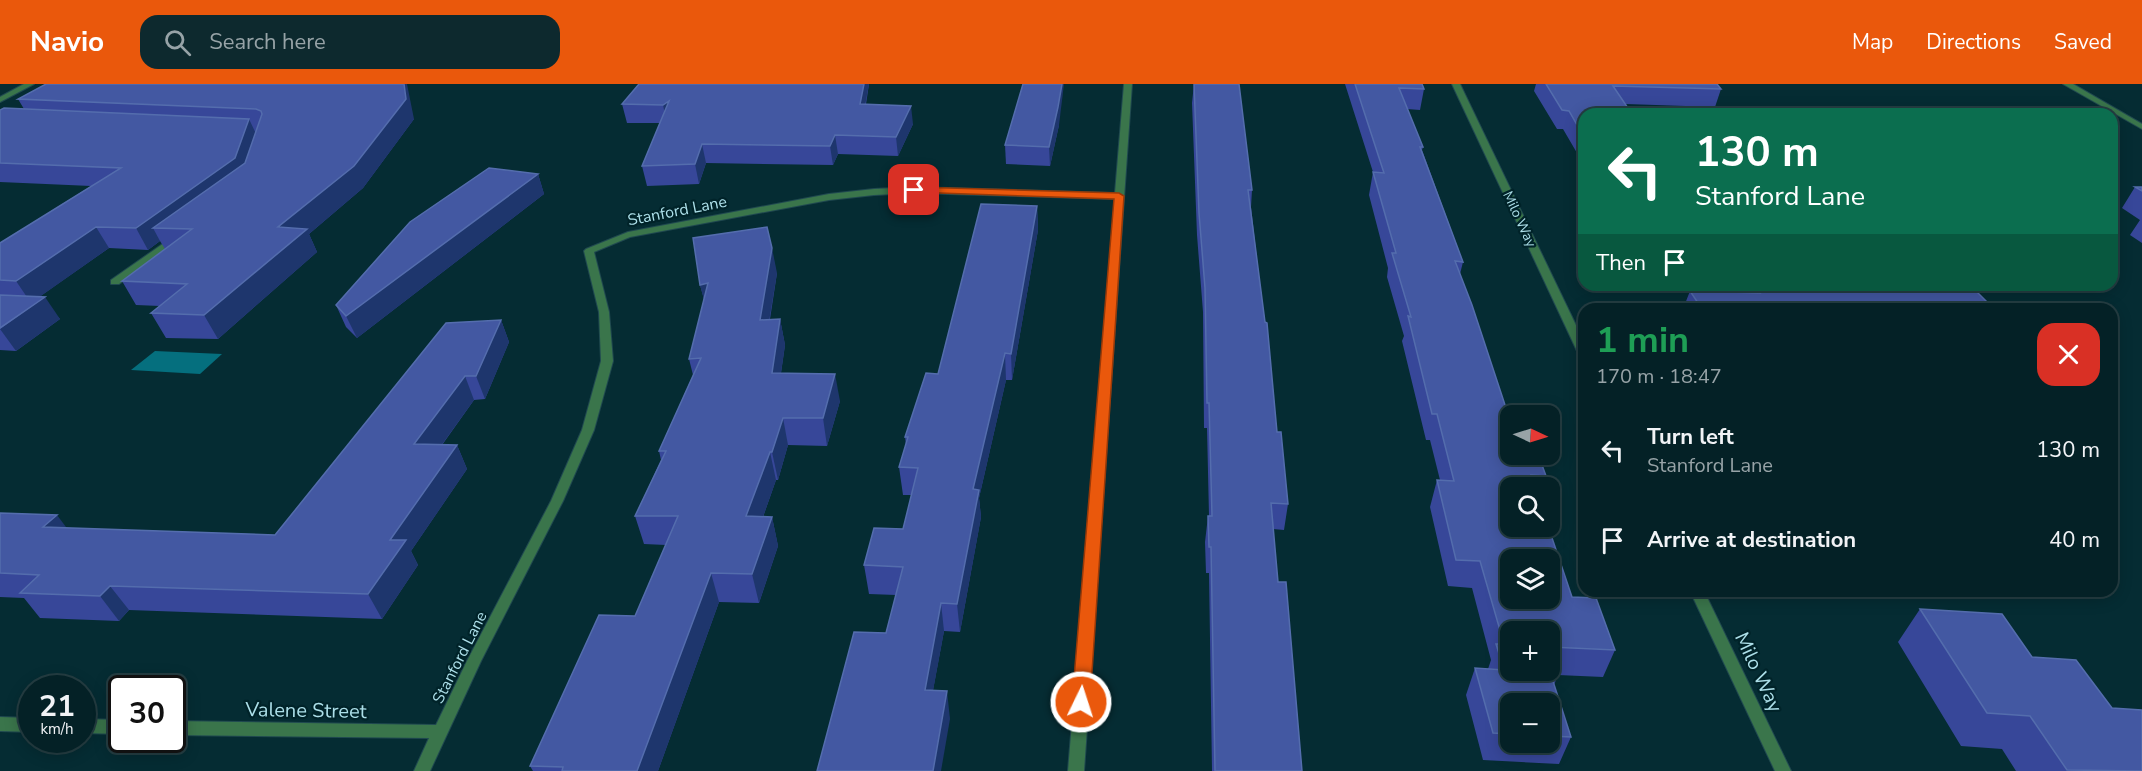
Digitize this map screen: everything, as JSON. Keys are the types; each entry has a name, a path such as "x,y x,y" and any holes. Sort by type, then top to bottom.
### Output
{"street":[{"path":"0,100 30,84"},
{"path":"1076,771 1128,84"},
{"name":"Milo Way","path":"1456,84 1578,340"},
{"path":"2067,84 2109,108"},
{"path":"2118,113 2142,127"},
{"name":"Stanford Lane","path":"422,771 556,501 588,430 607,361 604,312 589,251 628,235 830,197 874,192 914,190 1119,196"},
{"path":"115,282 181,234"},
{"name":"Milo Way","path":"1700,597 1783,771"},
{"path":"0,724 18,725"},
{"name":"Valene Street","path":"186,728 440,732"}],"water":[{"path":"155,351 222,354 200,374 131,370"}],"building":[{"path":"46,84 404,84 406,99 354,166 278,227 307,229 204,315 151,313 187,284 122,281 192,229 153,228 245,163 262,114 261,111 18,99"},
{"path":"639,84 864,84 860,104 911,106 896,137 835,135 830,146 702,144 695,164 642,166 669,101 663,105 622,104"},
{"path":"1023,84 1062,84 1049,147 1005,145"},
{"path":"1194,84 1239,84 1252,190 1248,190 1265,322 1267,323 1277,432 1281,432 1288,504 1271,503 1278,582 1286,582 1302,771 1215,771 1211,547 1209,547 1208,516 1212,516 1209,403 1207,403 1205,288 1199,213"},
{"path":"1355,84 1422,84 1424,89 1399,88 1423,147 1420,147 1463,262 1455,261 1505,405 1500,405 1500,465 1542,465 1546,476 1500,477 1500,537 1552,537 1556,549 1500,549 1500,609 1560,609 1560,562 1572,597 1596,598 1615,650 1560,647 1560,621 1500,621 1500,630 1480,561 1456,560 1437,480 1454,481 1437,414 1432,414 1408,316 1411,317 1392,253 1396,253 1373,172 1384,173"},
{"path":"1546,84 1717,84 1721,89 1613,86 1628,108 1578,108 1578,127 1569,111 1562,110"},
{"path":"4,108 249,119 235,158 136,228 96,227 16,281 0,280 0,243 121,168 0,163 0,110"},
{"path":"489,168 538,174 346,316 336,305 410,222"},
{"path":"981,204 1037,206 1011,354 1005,353 973,489 979,490 957,604 941,603 925,690 947,691 933,771 817,771 854,632 886,633 903,567 864,565 874,528 903,529 918,468 899,467 908,437 905,437 926,373 938,374"},
{"path":"767,227 772,248 760,320 780,319 772,373 835,374 823,418 783,418 746,516 772,517 752,574 711,573 637,771 562,771 563,767 530,766 599,615 635,616 678,516 635,516 666,451 659,451 701,358 689,359 708,283 700,285 693,238"},
{"path":"1690,291 1760,293 1758,291 1976,291 1988,303 1698,303"},
{"path":"0,295 45,297 0,328"},
{"path":"501,320 476,376 465,376 414,444 457,445 390,540 406,540 368,594 110,586 100,596 20,593 39,575 0,573 0,513 57,515 43,527 275,535 446,323"},
{"path":"1920,609 2002,614 2032,657 2076,660 2112,708 2142,710 2142,771 2067,770 2030,716 1987,713"},
{"path":"1496,644 1500,644 1500,657"},
{"path":"1475,668 1500,670 1500,681 1553,681 1557,693 1500,693 1500,733 1493,733"},
{"path":"1560,703 1571,737 1560,736"}],"route":[{"path":"914,190 1119,196 1081,702"}]}
